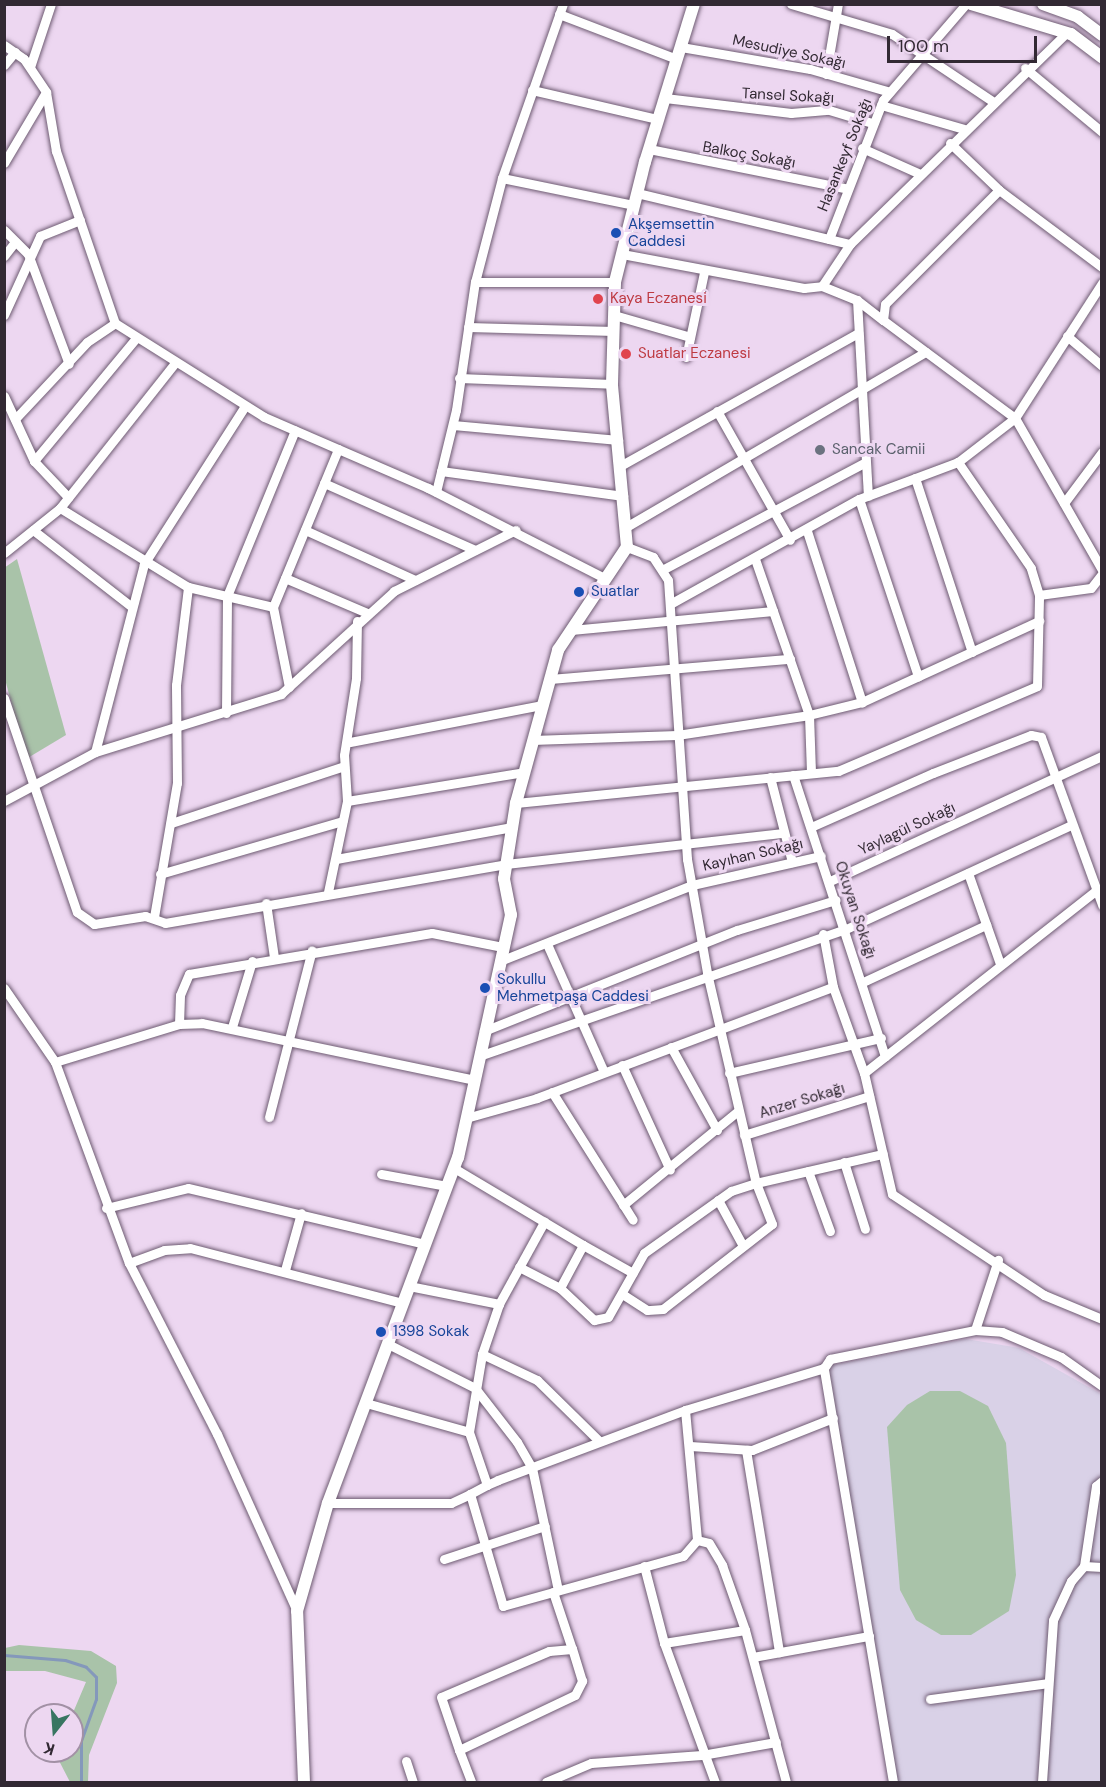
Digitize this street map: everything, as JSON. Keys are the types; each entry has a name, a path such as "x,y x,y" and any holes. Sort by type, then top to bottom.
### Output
{"street":[{"path":"30,67 51,4"},
{"path":"436,492 453,425 475,282 502,178 563,4"},
{"path":"304,1782 297,1611 328,1503 454,1168 511,915 506,864 516,802 542,705 571,630 627,547 612,384 615,282 649,149 694,4"},
{"path":"791,4 891,34 992,101"},
{"path":"826,74 838,4"},
{"name":"Hasankeyf Sokağı","path":"829,239 844,188 880,105 966,4"},
{"path":"971,4 1067,32 1101,57"},
{"path":"1043,4 1078,17 1101,35"},
{"path":"559,14 677,59"},
{"path":"822,286 850,244 1025,68 1067,32"},
{"path":"4,45 30,67 46,92 56,151 115,323 174,364 245,406 516,530 605,578"},
{"name":"Mesudiye Sokağı","path":"681,47 826,74 890,92"},
{"path":"4,65 15,52"},
{"path":"1025,68 1101,132"},
{"path":"532,90 658,120"},
{"path":"4,163 46,92"},
{"name":"Tansel Sokağı","path":"665,98 791,113 829,110 872,123"},
{"path":"880,105 964,129"},
{"path":"950,143 999,190 1101,267"},
{"path":"862,148 920,174"},
{"name":"Balkoç Sokağı","path":"649,149 844,188"},
{"path":"502,178 636,199 850,244"},
{"path":"883,320 885,304 999,190"},
{"path":"4,315 28,254 40,236 80,220"},
{"path":"4,230 28,254 69,364"},
{"path":"4,256 15,242"},
{"path":"622,254 704,272 804,288 822,286 857,300 1015,418 1101,572 1091,588 1040,595"},
{"path":"686,357 704,272"},
{"path":"475,282 615,282"},
{"path":"670,604 864,498 958,462 1015,418 1101,283"},
{"path":"857,300 864,498 918,676"},
{"path":"614,315 690,337"},
{"path":"15,419 69,364 87,342 115,323"},
{"path":"468,327 614,331"},
{"path":"620,466 858,333"},
{"path":"1067,336 1101,366"},
{"path":"33,461 136,338"},
{"path":"626,527 860,388 926,352"},
{"path":"4,553 60,508 174,364"},
{"path":"459,378 612,384"},
{"path":"4,396 33,461 68,497"},
{"path":"95,752 144,564 245,406"},
{"path":"717,411 790,540"},
{"path":"453,425 618,440"},
{"path":"226,713 227,596 295,430"},
{"path":"289,687 273,608 338,449"},
{"path":"1064,503 1101,452"},
{"path":"516,802 680,782 838,771 1037,686 1040,595 1012,534 958,462"},
{"path":"662,570 864,463"},
{"path":"441,471 623,496"},
{"path":"915,478 972,652"},
{"path":"324,483 475,550"},
{"path":"60,508 144,564 188,587 273,608"},
{"path":"33,530 132,607"},
{"path":"305,530 414,580"},
{"path":"4,801 95,752 226,713 289,687 357,621 414,580 516,530"},
{"path":"807,531 862,702"},
{"path":"622,1294 647,1310 663,1308 772,1224 756,1183 729,1073 707,973 692,885 685,842 680,782 670,604 662,570 653,557 627,547"},
{"path":"755,559 809,715 811,773"},
{"path":"285,578 367,613"},
{"path":"154,917 160,873 171,823 181,617 188,587"},
{"path":"571,630 773,611"},
{"path":"328,892 347,801 344,766 350,742 357,621"},
{"path":"532,740 677,735 809,715 862,702 1039,621"},
{"path":"550,680 674,672 790,659"},
{"path":"4,698 33,787 81,917 94,924 154,917 165,923 328,892 506,864 685,842 783,833"},
{"path":"350,742 542,705"},
{"path":"811,827 1031,735 1041,737 1053,777 1101,906"},
{"name":"Yaylagül Sokağı","path":"830,881 1101,756"},
{"path":"171,823 344,766"},
{"path":"347,801 524,772"},
{"name":"Okuyan Sokağı","path":"793,775 846,929 885,1056"},
{"path":"770,777 792,862"},
{"path":"160,873 342,821"},
{"path":"478,1056 583,1020 707,973 823,934 846,929 1071,825"},
{"path":"336,859 512,827"},
{"name":"Kayıhan Sokağı","path":"500,961 548,944 692,885 821,856"},
{"path":"968,873 1000,964"},
{"path":"864,1073 1095,891"},
{"path":"484,1031 703,944 836,900"},
{"path":"266,903 274,957"},
{"path":"863,982 986,925"},
{"path":"179,1024 183,978 252,961 432,933 503,947"},
{"path":"823,934 833,987 864,1073 892,1194 998,1260 1044,1295 1101,1319"},
{"path":"548,944 604,1072"},
{"path":"269,1117 312,950"},
{"path":"232,1027 252,961"},
{"path":"466,1118 552,1092 833,987"},
{"path":"4,988 55,1062 106,1208 129,1263 217,1434 297,1611"},
{"path":"55,1062 179,1024 232,1027 474,1080"},
{"path":"729,1073 881,1038"},
{"path":"671,1047 717,1130"},
{"path":"622,1065 670,1170"},
{"path":"552,1092 633,1220"},
{"name":"Anzer Sokağı","path":"744,1135 869,1096"},
{"path":"623,1205 670,1170 738,1111"},
{"path":"519,1267 560,1288 594,1320 608,1317 644,1253 718,1200 756,1183 883,1154"},
{"path":"844,1162 865,1229"},
{"path":"454,1168 633,1274"},
{"path":"808,1171 830,1231"},
{"path":"381,1174 447,1186"},
{"path":"106,1208 188,1188 425,1244"},
{"path":"718,1200 743,1246"},
{"path":"285,1270 301,1214"},
{"path":"487,1485 469,1432 482,1354 499,1304 544,1222"},
{"path":"560,1288 583,1245"},
{"path":"129,1263 164,1250 190,1248 285,1270 403,1303"},
{"path":"975,1330 998,1260"},
{"path":"409,1286 499,1304"},
{"path":"328,1503 451,1503 487,1485 599,1441 685,1410 824,1368 830,1359 975,1330 1002,1332 1061,1357 1101,1386"},
{"path":"388,1344 475,1388 532,1468 556,1591 582,1680 575,1695 459,1750"},
{"path":"482,1354 537,1380 599,1441"},
{"path":"824,1368 893,1782"},
{"path":"366,1403 469,1432"},
{"path":"470,1494 503,1606 683,1557 697,1540 685,1410"},
{"path":"690,1446 746,1450 832,1418"},
{"path":"746,1450 779,1652"},
{"path":"1042,1782 1053,1620 1071,1581 1084,1566 1097,1528 1096,1486 1101,1481"},
{"path":"444,1559 545,1526"},
{"path":"697,1540 709,1543 722,1565 753,1656 786,1782"},
{"path":"644,1566 664,1643 702,1755 715,1782"},
{"path":"1084,1566 1101,1567"},
{"path":"664,1643 745,1630"},
{"path":"753,1656 869,1636"},
{"path":"471,1782 441,1697 549,1651 572,1649"},
{"path":"930,1699 1048,1683"},
{"path":"546,1782 591,1763 702,1755 776,1742"},
{"path":"406,1761 413,1782"}],"shaded area":[{"path":"966,1339 1019,1348 1101,1394 1101,1782 898,1782 829,1375 832,1365"}],"green space":[{"path":"17,559 66,735 26,759 5,679 4,568"},
{"path":"930,1391 960,1391 988,1406 1006,1443 1016,1575 1009,1611 971,1635 941,1635 916,1620 900,1590 887,1427 907,1405"},
{"path":"19,1645 91,1651 116,1666 117,1683 89,1755 88,1782 70,1782 60,1763 84,1763 84,1703 77,1703 86,1682 45,1671 5,1671 5,1648"}],"waterway":[{"path":"4,1655 65,1660 86,1667 96,1677 96,1699 81,1741 81,1782"}],"place":[{"name":"Akşemsettin Caddesi","path":"616,233"},
{"name":"Kaya Eczanesi","path":"598,299"},
{"name":"Suatlar Eczanesi","path":"626,354"},
{"name":"Sancak Camii","path":"820,450"},
{"name":"Suatlar","path":"579,592"},
{"name":"Sokullu Mehmetpaşa Caddesi","path":"485,988"},
{"name":"1398 Sokak","path":"381,1332"}]}
